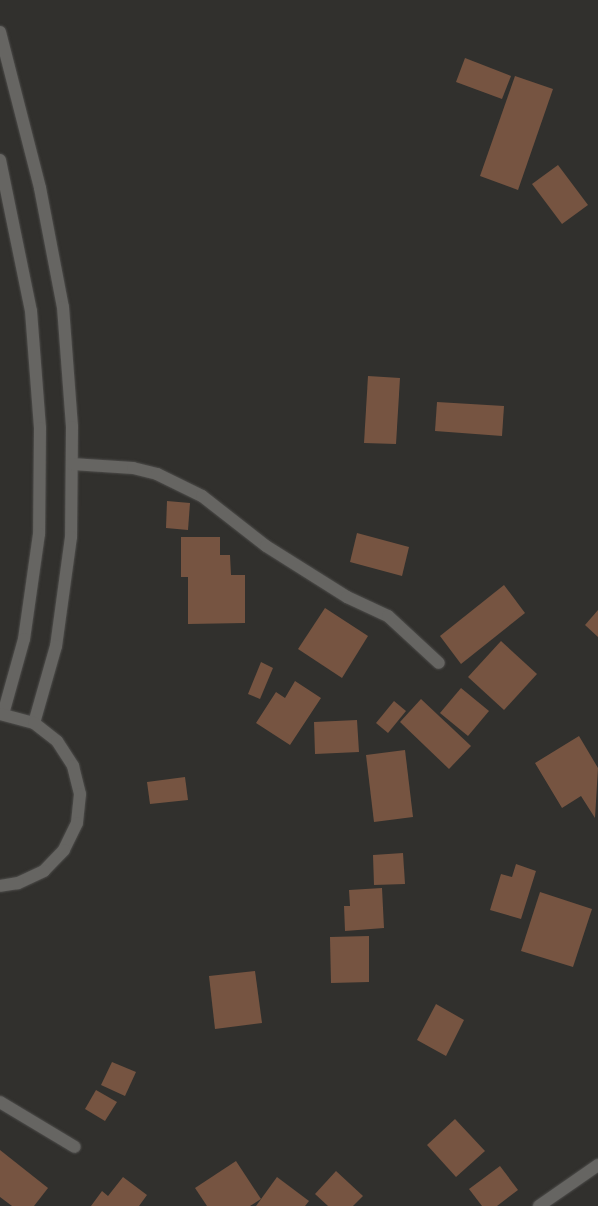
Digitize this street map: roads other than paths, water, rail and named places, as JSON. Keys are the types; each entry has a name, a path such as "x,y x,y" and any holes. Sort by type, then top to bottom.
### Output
{"street":[{"path":"0,32 40,188 63,306 72,464 68,564 56,646 34,723"},
{"path":"0,160 31,311 40,428 39,534 24,640 1,714 34,723 57,741 73,766 80,794 77,823 64,850 44,871 18,884 0,886"},
{"path":"72,464 133,468 157,474 202,496 266,546 347,597 388,616 439,663"},
{"path":"0,1102 76,1148"},
{"path":"539,1206 598,1165"}]}
